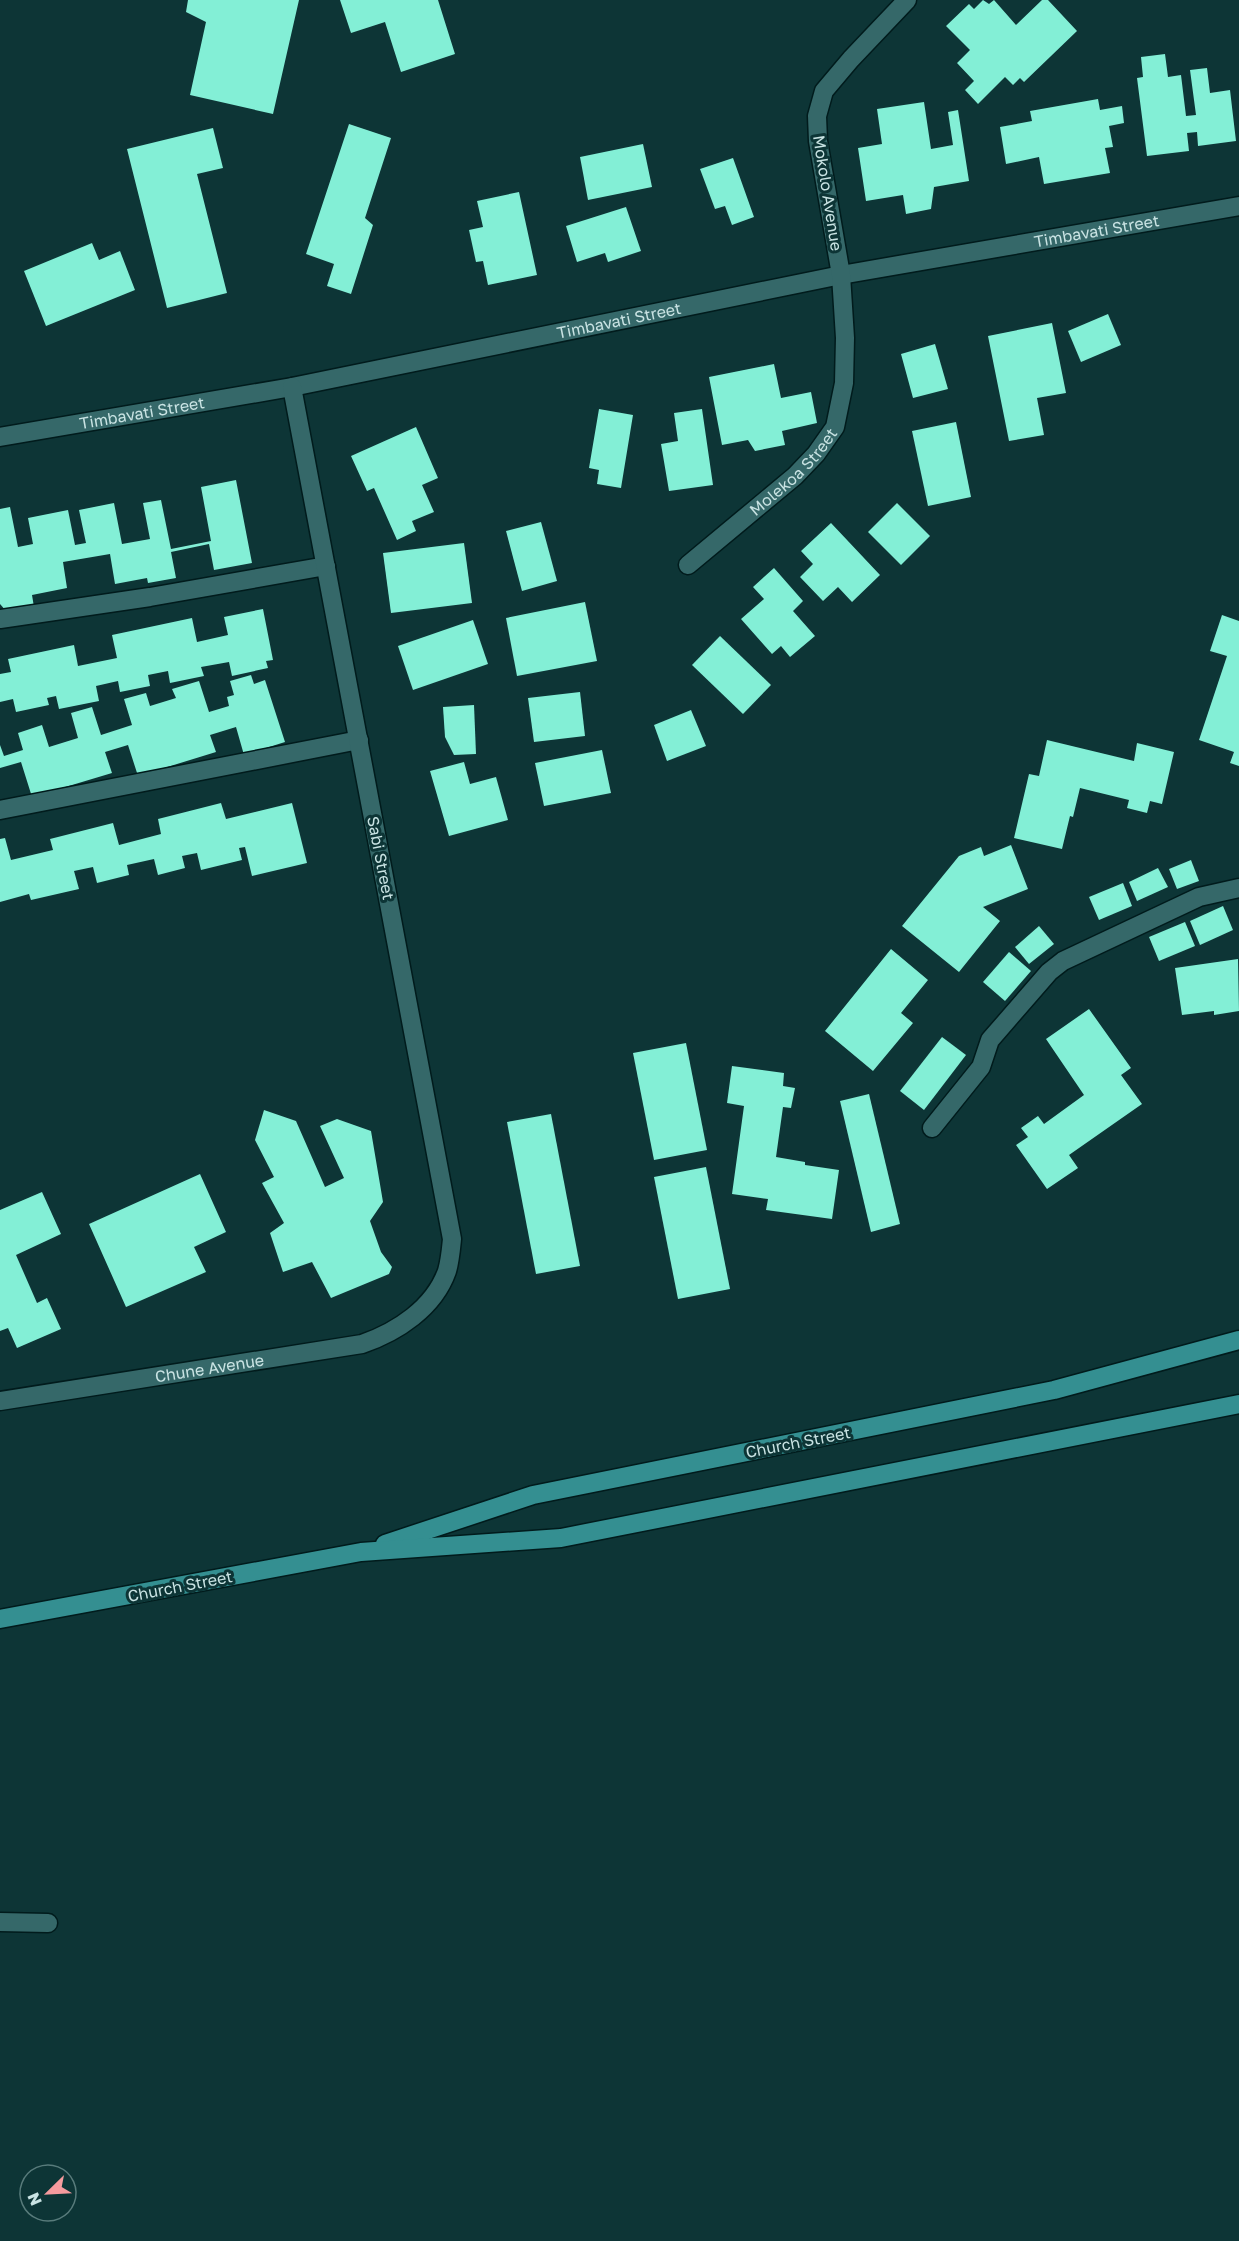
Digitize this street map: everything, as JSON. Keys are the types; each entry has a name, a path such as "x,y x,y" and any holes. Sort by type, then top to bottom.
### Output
{"main road":[{"name":"Church Street","path":"361,1552 533,1495 1054,1390 1239,1340"},
{"name":"Church Street","path":"0,1619 361,1552 561,1538 1239,1404"}],"street":[{"name":"Mokolo Avenue","path":"841,275 818,141 817,116 824,91 907,0"},
{"name":"Timbavati Street","path":"0,438 292,387 841,275 1239,206"},
{"name":"Molekoa Street","path":"688,565 795,476 816,454 835,427 844,383 845,338 841,275"},
{"name":"Sabi Street","path":"292,387 452,1239 447,1270 436,1293 412,1317"},
{"path":"0,619 150,597 326,566"},
{"path":"0,810 359,740"},
{"path":"932,1128 981,1067 990,1041 1042,981 1063,961 1199,897 1239,888"},
{"name":"Chune Avenue","path":"0,1401 362,1344 386,1335 412,1317"},
{"path":"0,1922 48,1923"}],"building":[{"path":"188,0 299,0 273,114 190,95 206,22 186,12"},
{"path":"340,0 438,0 455,54 401,72 385,22 351,33"},
{"path":"983,0 989,4 994,0 1016,25 1042,0 1048,0 1077,31 1024,82 1020,78 1013,85 1005,77 978,104 965,90 974,81 957,63 970,50 946,26 969,4 974,9"},
{"path":"1165,54 1168,77 1181,75 1186,116 1196,115 1190,70 1207,68 1210,93 1230,90 1236,141 1198,146 1197,132 1187,133 1189,151 1147,156 1137,78 1143,77 1141,57"},
{"path":"1098,99 1100,110 1122,106 1124,123 1109,126 1113,147 1105,148 1110,173 1044,184 1039,157 1006,164 1000,127 1032,121 1030,111"},
{"path":"924,102 931,149 953,145 948,112 958,110 969,181 934,187 931,209 906,214 903,195 866,201 858,148 882,144 877,109"},
{"path":"349,124 391,138 365,218 373,225 351,294 327,286 334,264 306,254"},
{"path":"213,128 223,168 197,174 227,293 167,308 127,149"},
{"path":"643,144 652,187 588,200 580,157"},
{"path":"733,158 754,217 732,225 725,206 715,209 700,169"},
{"path":"519,192 537,275 488,285 483,261 476,262 469,230 483,227 477,201"},
{"path":"626,207 641,251 608,262 605,253 577,262 566,226"},
{"path":"92,243 99,260 120,251 135,290 46,326 24,271"},
{"path":"1108,314 1121,345 1081,362 1068,331"},
{"path":"1052,323 1066,393 1037,398 1044,435 1009,441 988,336"},
{"path":"935,344 948,389 913,398 901,354"},
{"path":"774,364 781,398 811,392 817,423 782,431 785,445 755,451 748,440 722,445 709,377"},
{"path":"599,409 633,415 621,488 597,484 599,470 589,468"},
{"path":"702,409 713,485 669,491 661,444 678,441 674,413"},
{"path":"956,422 971,497 928,506 912,431"},
{"path":"416,427 438,478 422,485 434,512 412,521 416,531 397,540 374,488 367,491 351,456"},
{"path":"236,480 252,563 214,570 209,544 171,552 176,578 148,583 147,578 115,584 110,554 63,562 67,588 32,595 34,607 7,612 0,604 0,509 10,507 18,547 33,544 28,518 68,510 75,545 86,543 79,510 114,503 122,544 150,539 143,503 161,500 171,549 211,541 201,487"},
{"path":"897,503 930,536 901,565 868,532"},
{"path":"541,522 557,581 522,591 506,531"},
{"path":"831,523 880,575 852,602 838,587 823,601 800,577 813,564 801,551"},
{"path":"464,543 472,603 391,613 383,553"},
{"path":"774,568 803,601 793,611 815,636 790,657 781,646 772,654 741,619 764,599 753,587"},
{"path":"585,602 597,661 517,676 506,618"},
{"path":"263,609 273,660 266,661 268,668 232,676 229,662 201,667 204,676 170,683 168,671 148,675 150,686 120,692 118,681 96,686 99,701 59,709 56,696 47,698 49,705 16,712 13,699 0,702 0,674 11,672 8,659 74,645 78,666 117,658 112,635 192,618 197,642 228,635 224,617"},
{"path":"1222,615 1239,621 1239,766 1230,763 1234,752 1199,740 1227,656 1210,651"},
{"path":"473,620 488,664 413,690 398,646"},
{"path":"720,636 771,685 743,714 692,665"},
{"path":"251,675 254,684 265,680 285,742 244,755 236,727 210,735 216,752 138,776 128,745 105,752 112,773 32,797 21,762 0,768 0,745 4,756 23,750 18,733 42,725 49,747 78,738 71,713 92,707 101,735 132,725 124,699 146,693 150,706 176,698 172,689 199,681 209,712 229,706 227,697 234,695 230,681"},
{"path":"580,692 585,736 534,742 528,698"},
{"path":"474,705 476,754 454,755 445,737 443,707"},
{"path":"691,710 706,746 667,761 654,725"},
{"path":"1047,740 1134,761 1137,743 1174,752 1162,804 1150,801 1147,813 1127,808 1129,800 1080,788 1062,849 1014,838 1029,774 1039,776"},
{"path":"602,750 611,793 544,806 535,763"},
{"path":"464,762 470,784 496,777 508,820 449,836 430,771"},
{"path":"221,803 226,819 292,803 307,863 252,876 245,847 239,848 242,860 201,870 197,853 182,856 185,868 158,875 154,859 127,865 129,875 97,883 93,867 74,871 79,889 31,900 29,894 0,902 0,839 5,838 11,860 53,850 50,839 113,823 119,845 161,834 158,819"},
{"path":"1011,845 1028,889 983,907 1000,921 959,972 902,926 959,856 981,847 984,856"},
{"path":"1191,860 1199,881 1177,889 1169,869"},
{"path":"1158,868 1168,887 1137,901 1129,882"},
{"path":"1123,883 1132,906 1099,920 1089,897"},
{"path":"1223,906 1233,930 1200,945 1190,921"},
{"path":"1185,922 1195,946 1159,961 1149,937"},
{"path":"1039,926 1054,944 1029,964 1015,947"},
{"path":"891,949 928,980 901,1013 913,1023 873,1071 825,1031"},
{"path":"1009,952 1031,971 1005,1001 983,982"},
{"path":"1238,959 1239,1011 1214,1015 1214,1011 1182,1015 1175,968"},
{"path":"1089,1009 1131,1068 1121,1075 1142,1104 1069,1155 1078,1168 1047,1189 1016,1145 1028,1137 1021,1128 1038,1116 1044,1124 1084,1095 1046,1039"},
{"path":"942,1037 966,1055 924,1110 900,1091"},
{"path":"686,1043 707,1150 654,1160 633,1053"},
{"path":"732,1066 784,1073 783,1086 795,1088 791,1108 783,1107 776,1157 805,1162 805,1165 839,1170 832,1219 766,1210 768,1199 732,1194 744,1106 727,1103"},
{"path":"869,1094 900,1224 871,1232 840,1101"},
{"path":"264,1110 296,1121 325,1187 344,1178 320,1126 337,1119 371,1131 383,1202 370,1221 381,1252 392,1267 389,1274 331,1298 312,1262 283,1272 270,1233 284,1223 262,1183 274,1177 255,1140"},
{"path":"551,1114 580,1266 536,1274 507,1122"},
{"path":"706,1167 730,1289 678,1299 654,1177"},
{"path":"200,1174 226,1232 194,1247 206,1272 126,1307 89,1224"},
{"path":"42,1192 61,1234 16,1255 37,1303 47,1298 61,1329 17,1348 8,1328 0,1331 0,1210"}]}
